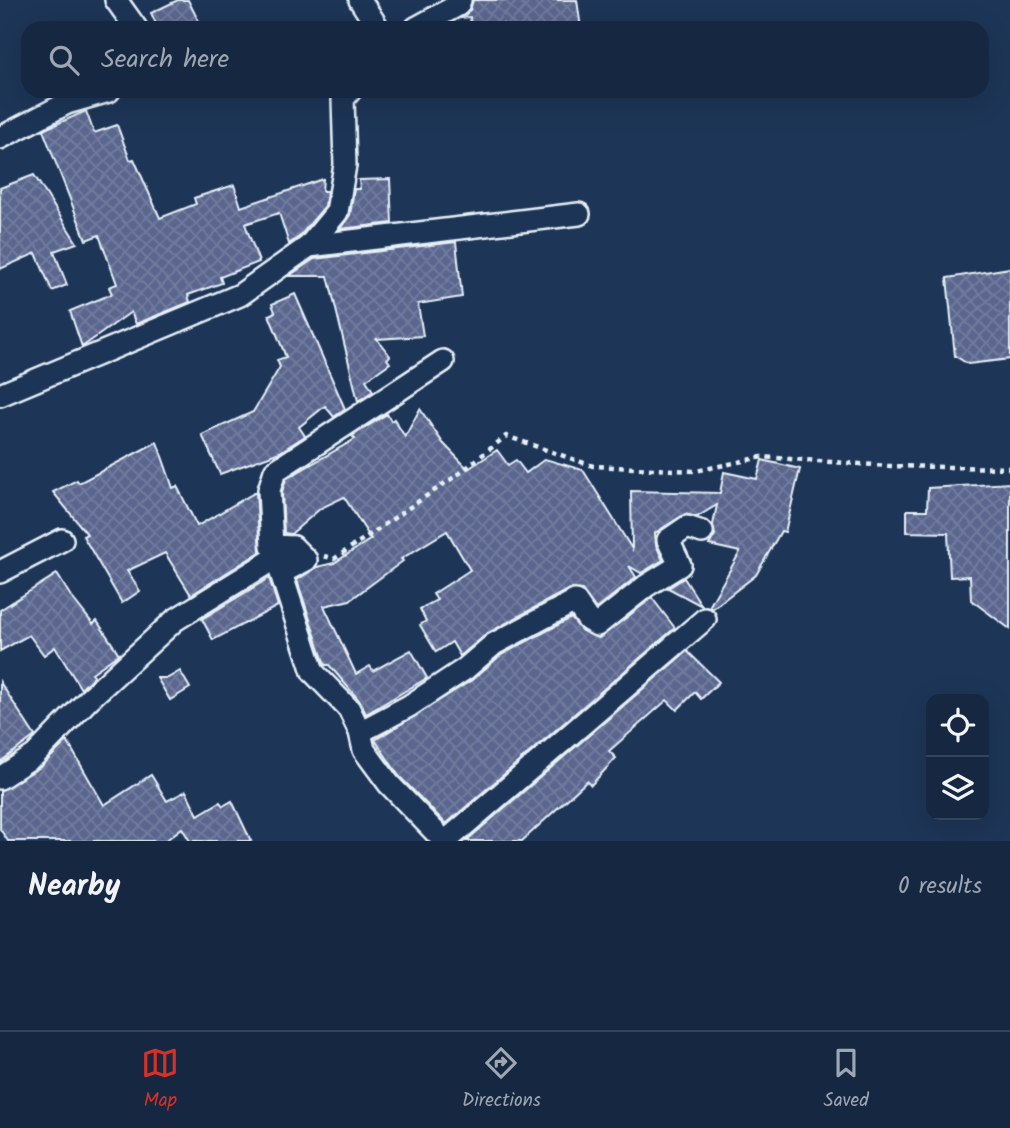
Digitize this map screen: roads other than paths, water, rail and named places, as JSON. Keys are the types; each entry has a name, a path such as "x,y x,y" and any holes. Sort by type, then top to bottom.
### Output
{"street":[{"path":"116,0 131,21"},
{"path":"360,0 374,21"},
{"path":"429,21 458,5 460,0"},
{"path":"0,138 68,103 85,98"},
{"path":"0,395 240,295 309,246 337,212 345,165 342,98"},
{"path":"309,246 579,214"},
{"path":"443,360 275,471 268,489 272,546 293,547 306,560 281,573 313,672 349,709 360,732 364,750 388,784 445,841 705,619"},
{"path":"360,732 409,706 454,677 494,644 575,601 588,620 597,625 680,565 668,540 687,527 702,532"},
{"path":"0,572 62,540"},
{"path":"0,778 35,755 89,699 175,620 293,547"}]}
